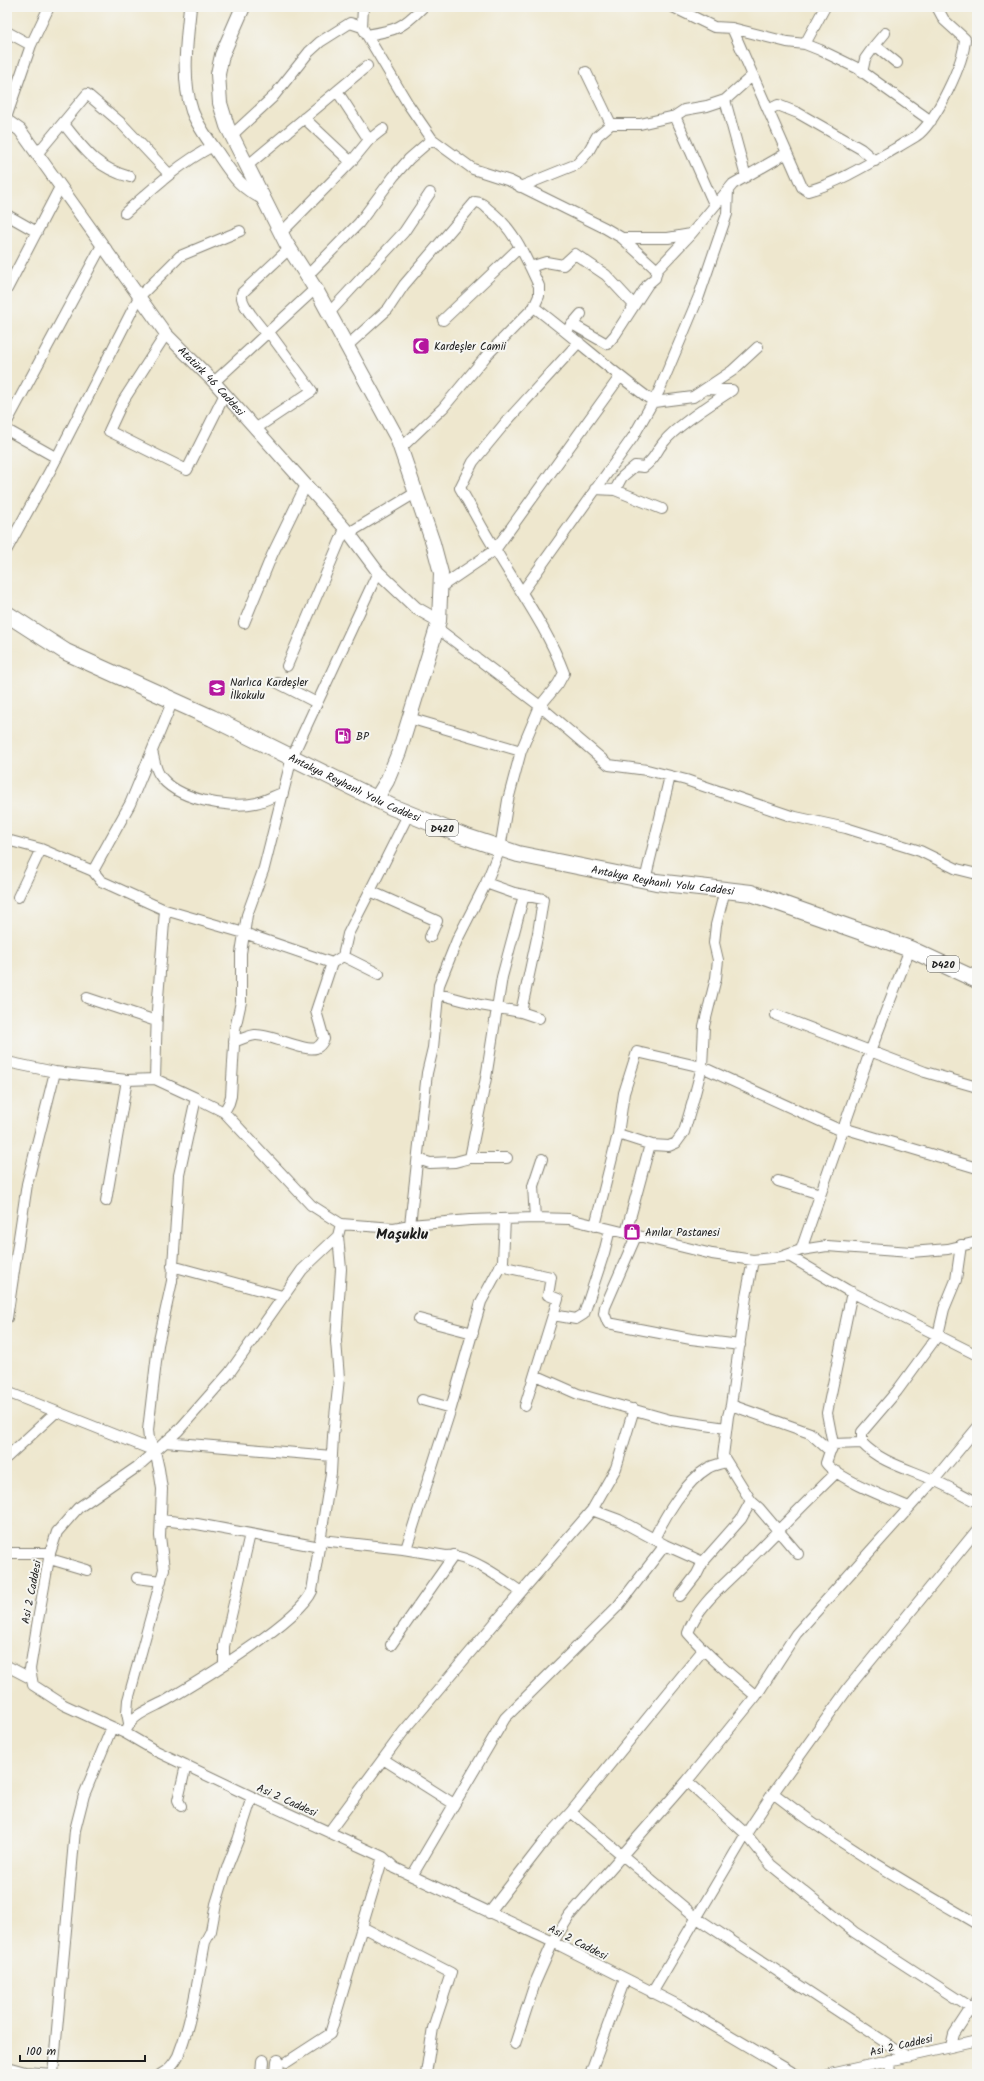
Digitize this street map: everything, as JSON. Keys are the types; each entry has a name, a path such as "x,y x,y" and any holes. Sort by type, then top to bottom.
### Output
{"main road":[{"path":"243,7 222,56 218,74 220,102 232,135 281,233 329,313 397,438 417,492 441,573 438,624 399,752 387,781 376,799"},
{"name":"Antakya Reyhanlı Yolu Caddesi","path":"7,614 66,652 173,700 408,814 500,849 645,880 751,894 910,949"},
{"name":"D420","path":"910,949 977,980"}],"street":[{"path":"7,115 31,45 49,7"},
{"path":"190,7 187,85 192,110 233,176 247,191 264,199"},
{"path":"363,7 365,31 408,104 432,139 473,169 520,186 605,228 622,238 657,270"},
{"path":"232,135 273,97 298,64 320,42 350,23 365,31 392,31 403,26 423,7"},
{"path":"673,7 714,27 732,28 787,42 804,44 857,68 931,121"},
{"path":"804,44 825,7"},
{"path":"732,28 802,187 808,191 875,161 919,134 931,121 945,96 964,51 965,45 965,39 944,20 937,7"},
{"path":"7,32 31,45"},
{"path":"862,72 865,60 885,33"},
{"path":"875,45 897,63"},
{"path":"247,166 367,66"},
{"path":"586,72 611,124"},
{"path":"520,186 576,164 588,152 597,136 611,124 640,124 675,116 684,110 725,100 753,75"},
{"path":"337,91 368,140"},
{"path":"37,154 87,94 121,123 170,174"},
{"path":"725,100 746,177"},
{"path":"768,110 778,105 798,112 861,148 875,161"},
{"path":"675,116 714,204"},
{"path":"304,118 351,162"},
{"name":"Atatürk 46 Caddesi","path":"7,122 20,130 166,334 225,394 347,531 378,572 416,608 438,624"},
{"path":"63,123 84,149 106,169 130,177"},
{"path":"281,233 351,162 368,140 383,129"},
{"path":"307,276 359,223 409,159 432,139"},
{"path":"126,213 170,174 213,146"},
{"path":"534,307 570,328 607,344 615,335 648,284 655,278 657,270 691,234 714,204 733,184 787,153"},
{"path":"7,289 60,187"},
{"path":"523,591 595,489 634,437 654,402 701,289 727,214 728,190"},
{"path":"329,313 404,232 430,193"},
{"path":"347,346 388,309 404,285 475,202 480,202 498,216 513,234 539,286 539,296 534,307 487,355 443,408 401,448"},
{"path":"7,215 37,232"},
{"path":"7,549 57,458 139,297 164,270 180,256 240,231"},
{"path":"622,238 668,238 691,234"},
{"path":"7,422 102,245"},
{"path":"443,320 520,247"},
{"path":"255,429 312,391 267,332 243,304 242,293 290,248"},
{"path":"530,267 546,262 562,265 575,254 606,275 634,305"},
{"path":"214,382 315,289"},
{"path":"570,328 581,314"},
{"path":"570,328 579,342 619,378 654,402 693,397 732,371 758,347"},
{"path":"166,334 123,401 109,431 186,470 225,394"},
{"path":"410,1225 427,1073 433,1048 439,985 457,940 486,883 500,849 508,800 521,751 540,706 558,684 564,673 556,650 523,591 495,550 460,488 473,462 506,422 579,342"},
{"path":"439,588 495,550 619,378"},
{"path":"616,490 622,477 635,466 644,467 654,460 663,443 682,426 732,390 705,389"},
{"path":"7,430 57,458"},
{"path":"244,623 272,555 306,485"},
{"path":"595,489 616,490 662,509"},
{"path":"288,666 347,531 417,492"},
{"path":"224,1112 231,1096 234,1042 240,1002 241,953 247,915 264,868 292,757 378,572"},
{"path":"438,624 540,706 609,766 647,770 670,776 747,800 791,816 846,828 920,851 957,869 977,874"},
{"path":"278,683 317,703"},
{"path":"93,871 130,804 173,700"},
{"path":"409,718 521,751"},
{"path":"152,751 159,775 175,788 194,798 212,803 256,803 282,793"},
{"path":"645,880 670,776"},
{"path":"343,956 344,945 348,934 408,814"},
{"path":"7,840 41,849 93,871 101,881 165,910 244,933 332,963"},
{"path":"18,897 41,849"},
{"path":"486,883 524,895 543,899 538,933 521,1012"},
{"path":"618,1134 652,1145 669,1146 676,1143 684,1132 702,1067 704,1026 716,978 718,960 714,943 725,890"},
{"path":"370,891 437,921 430,937"},
{"path":"470,1158 486,1078 502,977 524,895"},
{"path":"155,1079 156,1021 165,910"},
{"path":"801,1250 870,1052 910,949"},
{"path":"234,1042 256,1035 287,1041 309,1048 316,1048 322,1044 324,1039 316,1012 332,963 343,956"},
{"path":"343,956 379,974"},
{"path":"439,994 496,1009 521,1012 539,1018"},
{"path":"86,998 156,1021"},
{"path":"776,1015 925,1072 977,1087"},
{"path":"595,1226 618,1134 624,1093 638,1052 702,1067 842,1130 977,1168"},
{"path":"7,1062 55,1072 127,1080 155,1079 196,1098 224,1112 232,1123 311,1205 341,1224 394,1228 410,1225 504,1219 569,1219 712,1254 753,1260 789,1256 852,1292 977,1355"},
{"path":"7,1318 27,1184 55,1072"},
{"path":"106,1201 127,1080"},
{"path":"125,1733 129,1723 127,1713 128,1700 163,1596 161,1581 164,1569 160,1536 162,1520 162,1489 155,1452 149,1439 148,1430 158,1346 172,1282 179,1175 196,1098"},
{"path":"626,1233 648,1154 652,1145"},
{"path":"418,1159 430,1163 455,1162 470,1158 507,1158"},
{"path":"534,1218 533,1186 542,1159"},
{"path":"778,1181 820,1194"},
{"path":"406,1549 451,1408 481,1302 503,1261 504,1219"},
{"path":"129,1723 224,1663 293,1615 308,1600 312,1591 321,1544 332,1456 339,1378 336,1341 341,1269 338,1236 341,1224"},
{"path":"553,1315 576,1319 584,1314 604,1253 610,1229"},
{"name":"Asi 2 Caddesi","path":"338,1236 302,1270 282,1296 230,1372 178,1431 155,1452 109,1488 78,1508 65,1521 53,1539 38,1620 30,1678 33,1685 64,1705 125,1733 156,1751 383,1857 395,1868 552,1942 682,2007 795,2074"},
{"path":"636,1236 605,1307 604,1313 608,1323 691,1340 740,1346"},
{"path":"781,1257 801,1250 827,1246 911,1252 948,1249 977,1242"},
{"path":"961,1245 956,1280 944,1309 938,1335 897,1391 862,1432 862,1443 870,1451 886,1460 934,1480 977,1502"},
{"path":"753,1260 746,1297 732,1405 726,1428 723,1456 725,1462 751,1501 759,1508 798,1554"},
{"path":"172,1266 282,1296"},
{"path":"500,1266 551,1277 548,1295 558,1299 525,1406"},
{"path":"852,1292 827,1413 832,1448 826,1463 831,1470 869,1490 909,1507"},
{"path":"419,1319 473,1333"},
{"path":"535,1375 578,1394 670,1420 726,1428"},
{"path":"7,1392 155,1452"},
{"path":"422,1400 451,1408"},
{"path":"732,1405 810,1433 832,1448 862,1443"},
{"path":"329,1832 403,1732 592,1510 616,1468 634,1409"},
{"path":"7,1457 56,1412"},
{"path":"515,2044 535,1984 552,1942 570,1915 621,1854 687,1781 756,1696 796,1634 934,1480 977,1428"},
{"path":"165,1442 332,1456"},
{"path":"654,1539 662,1522 686,1490 708,1468 725,1462"},
{"path":"756,1696 703,1650 688,1633 691,1626 714,1595 777,1530 837,1472"},
{"path":"680,1596 698,1574 703,1562 741,1519 751,1501"},
{"path":"592,1510 619,1520 665,1546 703,1562"},
{"path":"162,1520 321,1544 406,1549 446,1556 454,1555 469,1560 521,1592"},
{"path":"652,1993 746,1834 773,1793 849,1687 977,1530"},
{"path":"224,1663 224,1646 250,1534"},
{"path":"412,1876 505,1718 618,1606 665,1546"},
{"path":"7,1553 50,1556 87,1570"},
{"path":"391,1645 454,1555"},
{"path":"137,1578 161,1581"},
{"path":"489,1913 547,1838 571,1812 703,1650"},
{"path":"7,1666 30,1678"},
{"path":"7,2067 25,2072 52,2074 75,1830 84,1795 112,1727"},
{"path":"383,1759 454,1804"},
{"path":"181,1806 178,1800 186,1765"},
{"path":"687,1781 746,1834 770,1865 854,1932 974,2010"},
{"path":"773,1793 801,1815 846,1845 977,1924"},
{"path":"162,2074 166,2072 177,2058 205,1942 211,1931 216,1904 252,1797"},
{"path":"571,1812 697,1918 906,2056"},
{"path":"276,2074 282,2061 330,2034 383,1857"},
{"path":"362,1927 451,1973 433,2028 426,2074"},
{"path":"590,2074 625,1979"},
{"path":"951,2046 954,2034 974,2010 977,1999"},
{"name":"Asi 2 Caddesi","path":"830,2074 977,2041"},
{"path":"890,2060 890,2074"},
{"path":"262,2074 263,2061"}],"place":[{"name":"Kardeşler Camii","path":"421,346"},
{"name":"Narlıca Kardeşler İlkokulu","path":"217,688"},
{"name":"BP","path":"343,736"},
{"name":"Anılar Pastanesi","path":"632,1232"}],"district":[{"name":"Maşuklu","path":"402,1234"}]}
